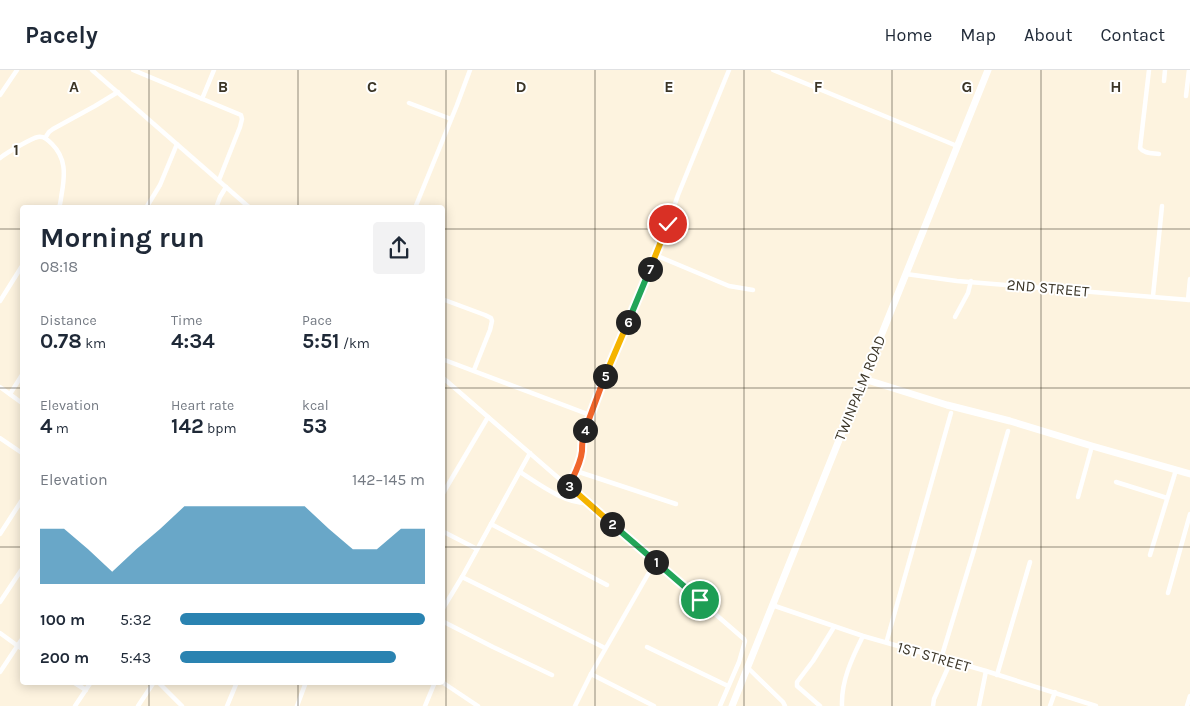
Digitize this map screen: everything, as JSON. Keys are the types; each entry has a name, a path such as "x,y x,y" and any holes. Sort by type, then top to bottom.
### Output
{"main road":[{"name":"TWINPALM ROAD","path":"732,706 988,70"},
{"path":"864,379 947,405 1010,420 1190,474"}],"street":[{"path":"0,95 17,70"},
{"path":"92,70 247,205"},
{"path":"133,70 241,115 242,119 238,132 218,180"},
{"path":"202,99 214,70"},
{"path":"416,205 470,70"},
{"path":"568,486 576,470 582,450 582,437 590,415 729,70"},
{"path":"773,70 957,146"},
{"path":"788,76 791,70"},
{"path":"1149,70 1140,148 1146,152 1159,154"},
{"path":"1164,81 1165,70"},
{"path":"1186,96 1189,70"},
{"path":"45,138 53,129 118,92"},
{"path":"410,103 451,119"},
{"path":"0,158 38,137 45,138 62,158 65,178 60,205"},
{"path":"148,205 166,173 177,144"},
{"path":"217,205 226,187"},
{"path":"151,200 151,205"},
{"path":"1153,296 1162,206"},
{"path":"655,255 729,286 754,290"},
{"path":"0,301 20,269"},
{"name":"2ND STREET","path":"906,274 972,282 1189,300"},
{"path":"1189,300 1190,279"},
{"path":"955,316 972,282"},
{"path":"445,300 491,318 490,330 474,370"},
{"path":"445,360 590,415"},
{"path":"10,394 20,378"},
{"path":"445,379 744,638 745,641 739,662 720,706"},
{"path":"0,387 20,401"},
{"path":"887,640 951,413"},
{"path":"445,490 488,417"},
{"path":"943,652 1008,431"},
{"path":"0,438 20,452"},
{"path":"1078,497 1092,446"},
{"path":"445,605 530,453"},
{"path":"576,470 676,504"},
{"path":"1150,556 1176,470"},
{"path":"520,472 544,488 568,500 579,504 588,503"},
{"path":"1116,482 1167,498"},
{"path":"0,534 20,503"},
{"path":"1168,593 1190,514"},
{"path":"490,524 607,585"},
{"path":"445,533 477,549"},
{"path":"575,706 605,648 655,562"},
{"path":"997,675 1030,562"},
{"path":"0,602 20,572"},
{"path":"462,577 605,648"},
{"name":"1ST STREET","path":"772,605 834,627 1055,692 1096,706"},
{"path":"445,623 552,675"},
{"path":"820,706 797,686 797,682 813,661 834,627"},
{"path":"0,633 20,647 0,672"},
{"path":"842,706 846,673 863,636"},
{"path":"647,647 728,686"},
{"path":"933,706 934,699 951,661"},
{"path":"747,668 785,706"},
{"path":"979,706 986,672"},
{"path":"591,674 654,706"},
{"path":"445,684 478,706"},
{"path":"78,685 86,690"},
{"path":"75,706 89,685"},
{"path":"138,706 152,685"},
{"path":"161,685 182,706"},
{"path":"227,706 236,685"},
{"path":"297,706 305,685"},
{"path":"426,706 434,685"},
{"path":"1050,706 1055,692"},
{"path":"1187,706 1190,696"}],"route":[{"path":"668,224 590,415 581,441 582,450 580,458 568,486 700,600"}]}
